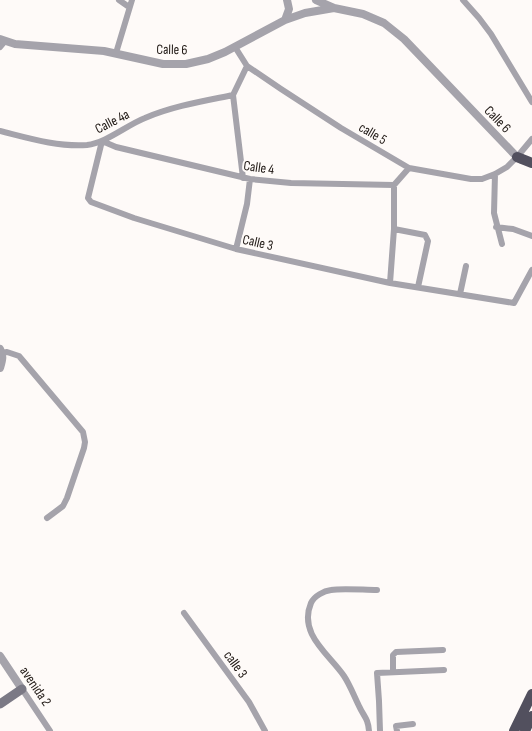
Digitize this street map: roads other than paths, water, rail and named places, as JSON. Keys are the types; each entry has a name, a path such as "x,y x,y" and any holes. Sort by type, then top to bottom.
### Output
{"highway":[{"path":"517,157 532,165"},
{"path":"514,731 532,694"},
{"path":"525,731 532,716"}],"main road":[{"path":"0,704 22,690"}],"street":[{"path":"119,0 129,7"},
{"path":"116,53 132,0"},
{"path":"285,20 289,9 287,0"},
{"name":"Calle 6","path":"316,0 334,8 363,14 384,23 404,39 517,157"},
{"path":"462,0 479,18 491,34 532,102"},
{"name":"Calle 6","path":"2,43 116,53 131,58 163,64 186,64 208,59 235,47 285,20 305,13 334,8"},
{"name":"calle 5","path":"235,47 247,66 281,90 341,128 409,168 471,179 482,179 495,174 506,167 517,157 532,139"},
{"path":"243,178 233,95 247,66"},
{"name":"Calle 4a","path":"0,131 51,143 88,144 102,141 121,129 145,117 179,106 233,95"},
{"name":"Calle 4","path":"102,141 116,147 243,178 291,183 394,185"},
{"name":"Calle 3","path":"102,141 88,198 91,202 134,218 236,249 390,283 514,303 532,270"},
{"path":"390,283 394,229 394,185 409,168"},
{"path":"495,174 496,182 493,208 496,227 502,244"},
{"path":"236,249 247,204 250,179"},
{"path":"496,227 513,229 532,236"},
{"path":"394,229 425,235 427,238 428,241 418,287"},
{"path":"460,294 466,266"},
{"path":"0,368 3,359 1,351 19,356 84,432 84,448 63,506 47,518"},
{"path":"369,731 366,717 359,708 344,676 314,638 309,627 307,616 313,600 319,594 330,590 377,590"},
{"name":"calle 3","path":"184,613 249,702 265,731"},
{"path":"393,672 393,656 396,652 443,650"},
{"name":"avenida 2","path":"0,656 50,731"},
{"path":"380,731 380,701 377,673 444,670"},
{"path":"397,731 396,726 413,724"}]}
